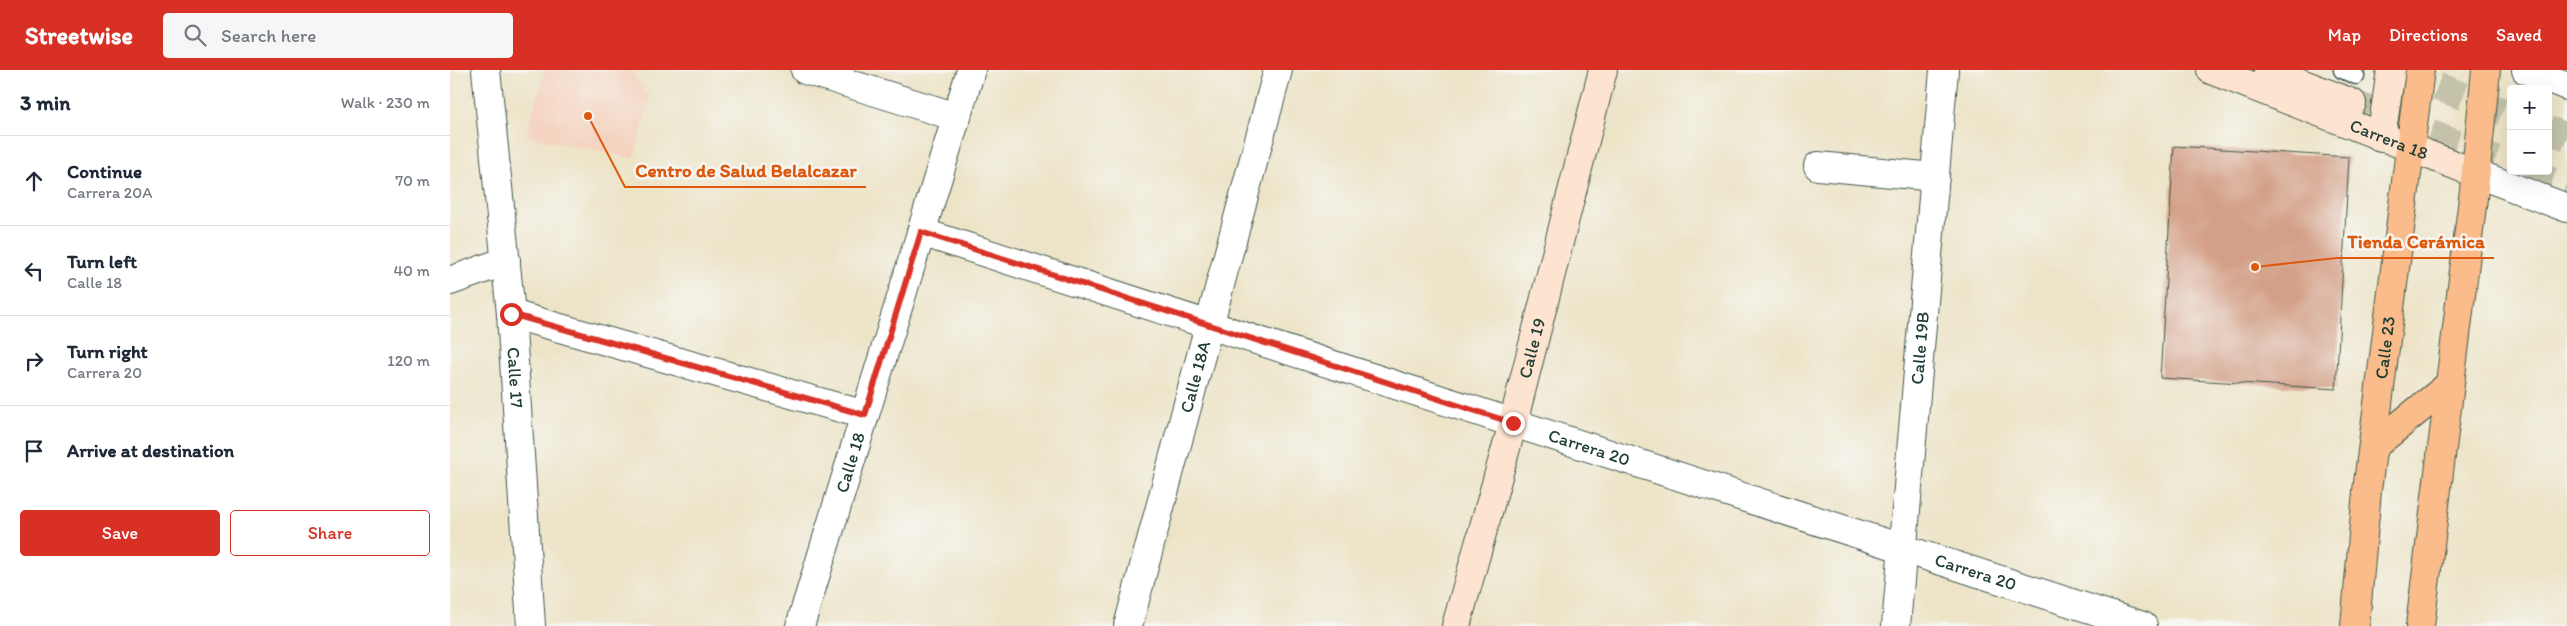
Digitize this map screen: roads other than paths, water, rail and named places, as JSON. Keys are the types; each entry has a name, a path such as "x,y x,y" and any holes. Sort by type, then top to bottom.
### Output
{"main road":[{"name":"Calle 23","path":"2355,626 2374,446 2412,150 2420,70"},
{"path":"2420,626 2486,70"},
{"path":"2374,446 2449,385"}],"street":[{"name":"Calle 17","path":"486,70 511,314 531,626"},
{"path":"805,70 957,117"},
{"name":"Calle 18","path":"800,626 972,70"},
{"name":"Calle 18A","path":"1128,626 1278,70"},
{"name":"Calle 19","path":"1456,626 1513,423 1603,70"},
{"name":"Calle 19B","path":"1896,626 1944,70"},
{"name":"Carrera 18","path":"2211,70 2412,150 2567,208"},
{"name":"Carrera 18","path":"2268,70 2352,100"},
{"path":"2382,138 2390,70"},
{"path":"2526,70 2567,86"},
{"path":"1818,166 1934,177"},
{"name":"Carrera 20","path":"921,232 2143,626"},
{"path":"450,281 506,261"},
{"path":"511,314 865,415"}],"lane":[{"path":"2291,70 2352,100"}],"tunnel":[{"path":"2398,71 2507,113"},
{"path":"2352,103 2507,163"},
{"path":"2552,131 2567,137"},
{"path":"2536,175 2567,187"}],"place":[{"name":"Centro de Salud Belalcazar","path":"588,116"},
{"name":"Tienda Cerámica","path":"2255,267"}]}
